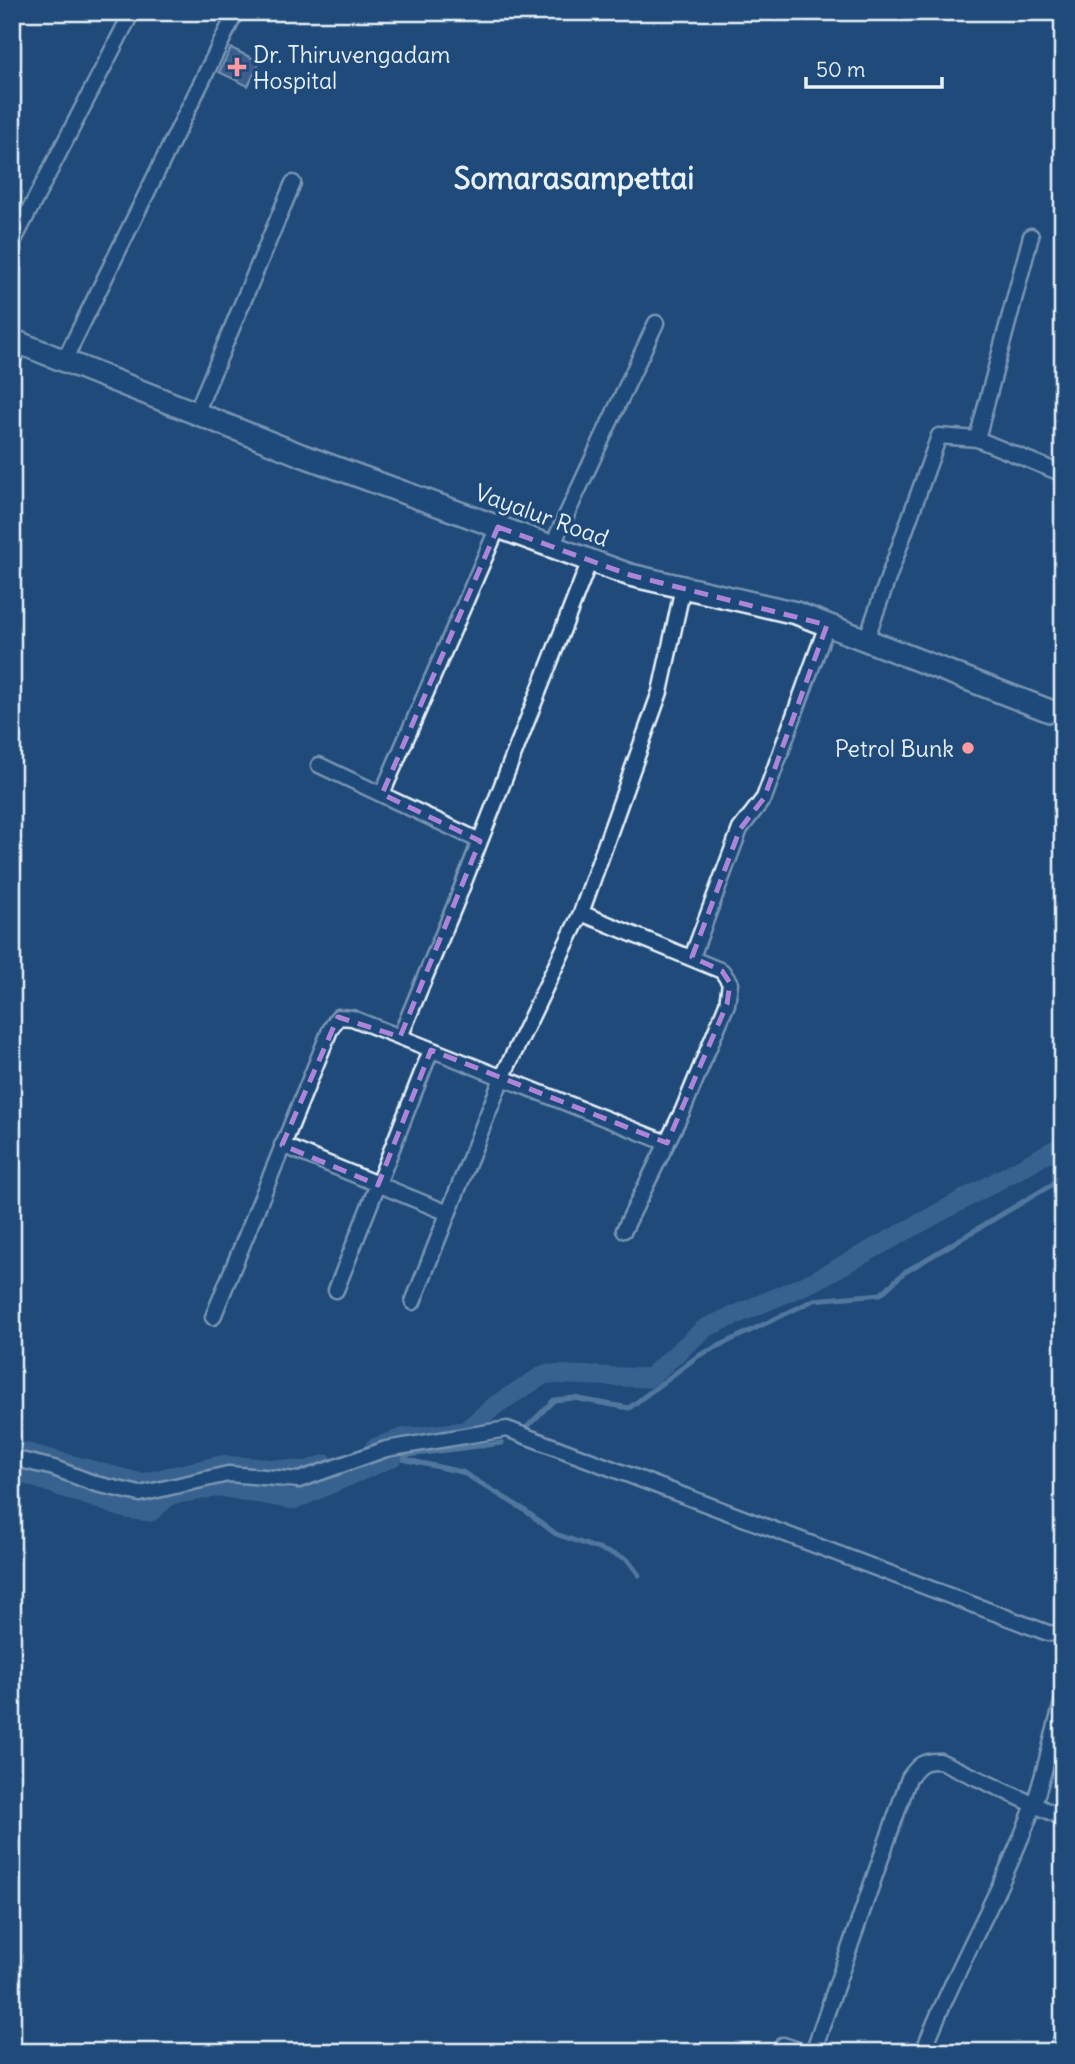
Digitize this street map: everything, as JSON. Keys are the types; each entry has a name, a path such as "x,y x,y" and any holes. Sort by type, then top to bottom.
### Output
{"main road":[{"name":"Vayalur Road","path":"15,348 65,359 301,455 630,575 796,613 1050,711 1063,712"}],"street":[{"path":"12,244 132,12"},
{"path":"65,359 236,12"},
{"path":"196,412 293,183"},
{"path":"977,439 1031,236"},
{"path":"552,546 656,323"},
{"path":"866,640 935,442 944,435 977,439 1063,474"},
{"path":"382,794 498,527"},
{"path":"400,1037 590,560"},
{"path":"413,1302 502,1078 581,913 660,692 683,587"},
{"path":"692,957 740,830 764,798 827,625"},
{"path":"319,765 480,841"},
{"path":"581,913 722,971 730,983 727,1004 667,1143 624,1230"},
{"path":"213,1317 282,1145 338,1017 352,1018 667,1143"},
{"path":"336,1290 431,1050"},
{"path":"282,1145 448,1213"},
{"path":"12,1458 54,1468 96,1484 140,1494 228,1475 299,1480 386,1450 507,1429 1035,1628 1063,1634"},
{"path":"923,2052 1033,1806 1063,1699"},
{"path":"813,2052 909,1779 918,1766 927,1761 940,1761 1063,1818"},
{"path":"1056,2052 1063,2035"},
{"path":"783,2045 804,2052"}],"highlighted area":[{"path":"498,527 630,575 827,625 764,798 740,829 692,957 722,971 730,983 727,1004 667,1143 431,1050 378,1185 282,1145 338,1017 400,1037 480,841 382,794"}],"building":[{"path":"231,48 260,62 248,86 219,72"}],"waterway":[{"path":"374,1448 402,1438 465,1431 497,1404 545,1374 649,1378 705,1328 814,1281 1063,1145"},
{"path":"528,1426 554,1400 574,1398 629,1408 698,1356 814,1300 881,1294 905,1272 1063,1178"},
{"path":"399,1456 502,1443"},
{"path":"12,1449 141,1483 221,1465 306,1471 326,1464"},
{"path":"393,1457 462,1472 523,1509 556,1534 627,1559 639,1575"},
{"path":"12,1470 126,1509 151,1512 170,1495 220,1487 294,1500 393,1457"}],"place":[{"name":"Dr. Thiruvengadam Hospital","path":"237,67"},
{"name":"Petrol Bunk","path":"968,748"}],"district":[{"name":"Somarasampettai","path":"574,178"}]}
